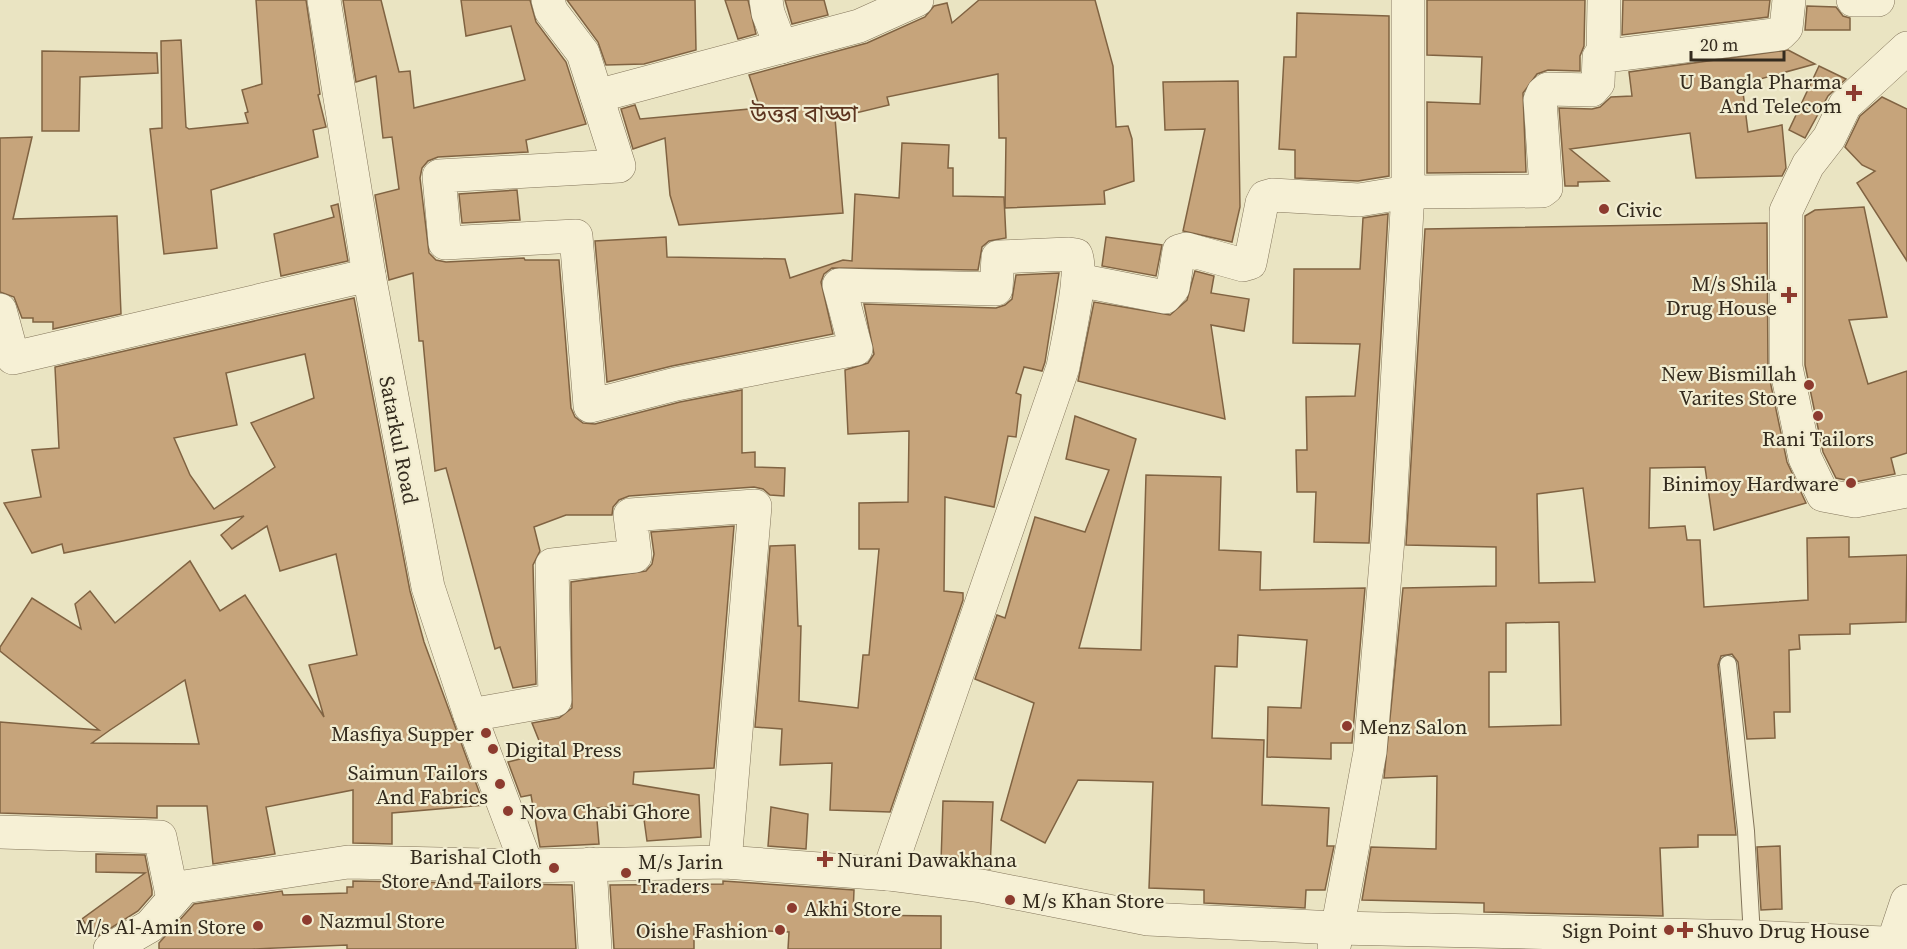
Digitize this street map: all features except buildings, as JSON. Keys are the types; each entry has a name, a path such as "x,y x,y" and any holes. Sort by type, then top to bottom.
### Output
{"street":[{"name":"Satarkul Road","path":"324,0 369,275 428,587 470,715 528,866"},
{"path":"548,0 551,10 583,53 619,166 439,176 445,243 576,236 590,406 676,384 856,349 839,285 996,289 998,257 1076,255 1078,280 1060,378 888,873"},
{"path":"766,0 768,13 781,47"},
{"path":"597,96 859,26 917,0"},
{"path":"1335,938 1370,752 1389,527 1408,192 1408,0"},
{"path":"1603,57 1604,0"},
{"path":"1078,280 1165,297 1173,288 1179,251 1186,249 1243,265 1250,263 1265,197 1359,200 1408,192 1542,191 1546,188 1540,100 1548,89 1592,90 1598,83 1598,58 1780,34 1786,28 1789,0"},
{"path":"1853,0 1878,0"},
{"path":"1907,48 1845,105 1829,138 1808,165 1786,211 1784,275 1786,368 1805,458 1823,495 1855,501 1907,491"},
{"path":"0,310 14,358 369,275"},
{"path":"470,715 555,700 552,565 635,556 630,515 755,506 725,862"},
{"path":"0,832 160,837 173,899"},
{"path":"110,949 150,937 173,899 184,887 348,862 528,866 725,862 888,873 981,885 1148,919 1335,938 1752,937 1897,945 1907,901"},
{"path":"590,864 595,949"}],"lane":[{"path":"1728,664 1746,831 1752,937"}],"place":[{"name":"U Bangla Pharma And Telecom","path":"1854,93"},
{"name":"Civic","path":"1604,209"},
{"name":"M/s Shila Drug House","path":"1789,295"},
{"name":"New Bismillah Varites Store","path":"1809,385"},
{"name":"Rani Tailors","path":"1818,416"},
{"name":"Binimoy Hardware","path":"1851,483"},
{"name":"Menz Salon","path":"1347,726"},
{"name":"Masfiya Supper","path":"486,733"},
{"name":"Digital Press","path":"493,749"},
{"name":"Saimun Tailors And Fabrics","path":"500,784"},
{"name":"Nova Chabi Ghore","path":"508,811"},
{"name":"Nurani Dawakhana","path":"825,859"},
{"name":"Barishal Cloth Store And Tailors","path":"554,868"},
{"name":"M/s Jarin Traders","path":"626,873"},
{"name":"M/s Khan Store","path":"1010,900"},
{"name":"Akhi Store","path":"792,908"},
{"name":"Nazmul Store","path":"307,920"},
{"name":"M/s Al-Amin Store","path":"258,926"},
{"name":"Oishe Fashion","path":"780,930"},
{"name":"Sign Point","path":"1669,930"},
{"name":"Shuvo Drug House","path":"1685,930"}],"district":[{"name":"উত্তর বাড্ডা","path":"804,113"}]}
